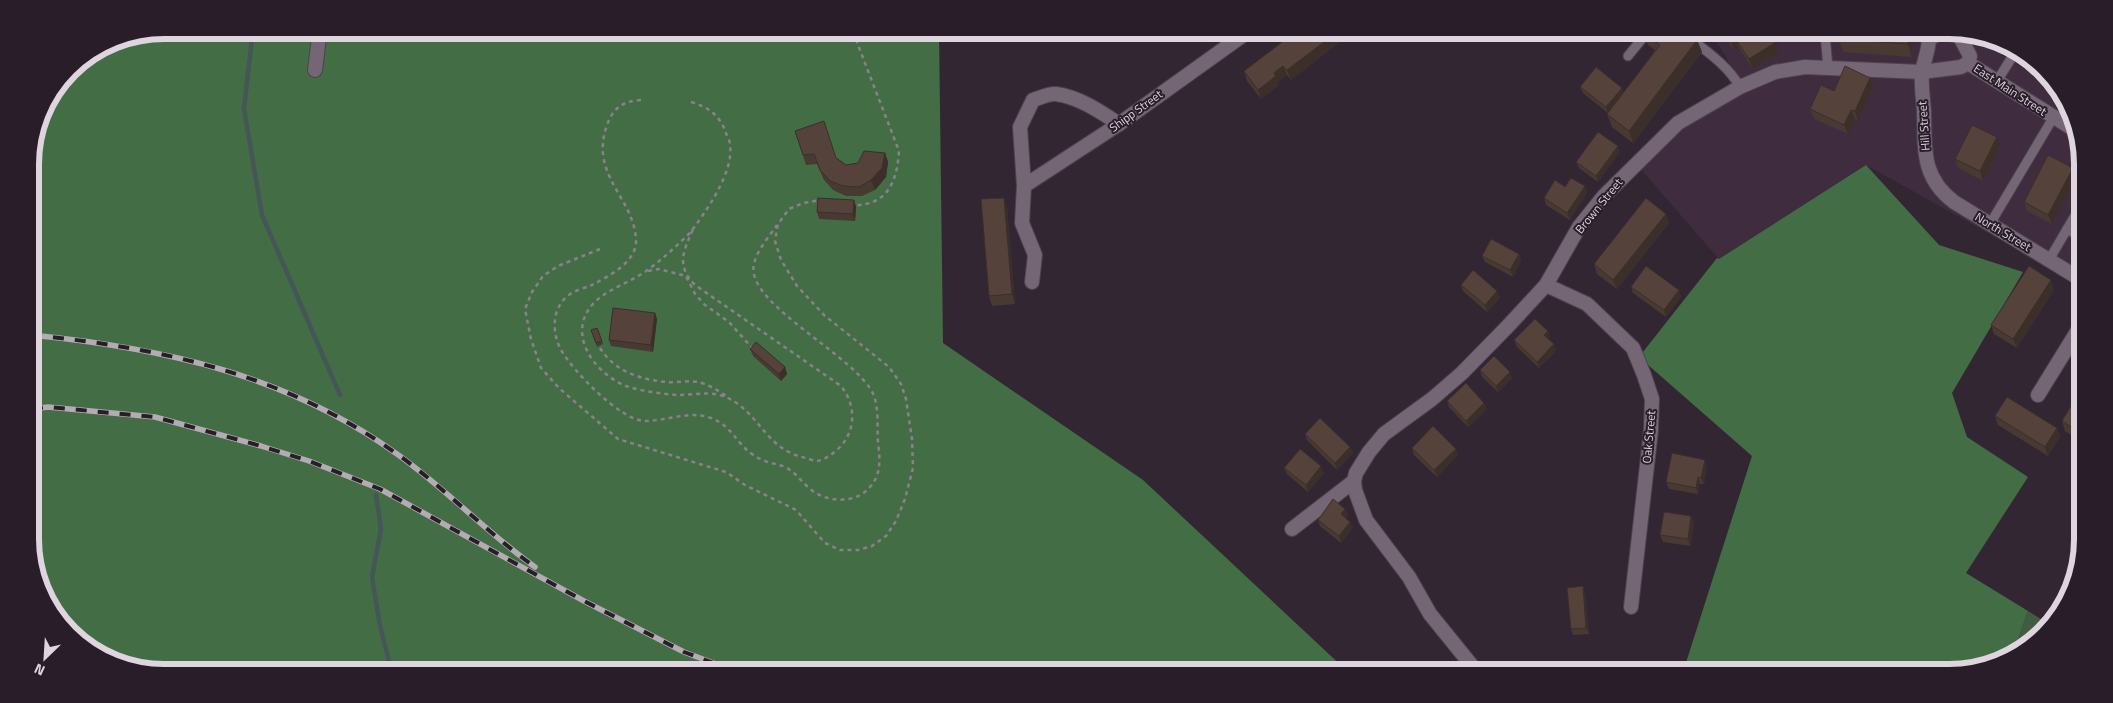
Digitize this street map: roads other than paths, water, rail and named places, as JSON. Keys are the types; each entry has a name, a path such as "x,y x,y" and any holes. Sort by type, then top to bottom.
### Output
{"street":[{"path":"315,70 319,39"},
{"name":"Shipp Street","path":"1024,186 1120,124 1238,39"},
{"path":"1922,72 1933,39"},
{"name":"East Main Street","path":"1922,72 1961,67 1968,63 1970,56 1961,40"},
{"name":"East Main Street","path":"1968,63 2069,127"},
{"name":"Brown Street","path":"1354,481 1369,452 1384,434 1432,399 1462,372 1546,285 1579,227 1625,175 1678,123 1740,87 1775,72 1806,67 1922,72"},
{"name":"Hill Street","path":"1922,72 1926,165 1933,178"},
{"path":"1032,282 1034,255 1022,223 1024,186 1020,127 1033,100 1054,94 1076,100 1097,109 1120,124"},
{"name":"North Street","path":"1933,178 1944,194 2074,275"},
{"name":"Oak Street","path":"1546,285 1587,304 1632,348 1652,399 1651,430 1638,560 1631,607"},
{"path":"2038,395 2074,337"},
{"path":"1292,530 1354,481"},
{"path":"1354,481 1355,490 1366,520 1409,577 1430,614 1471,664"}],"lane":[{"path":"1628,56 1642,39"},
{"path":"1690,39 1724,66 1735,77 1740,87"},
{"path":"1825,39 1828,68"},
{"path":"1997,81 2013,56"},
{"path":"1990,224 2052,118"},
{"path":"2049,260 2074,217"},
{"path":"2067,229 2074,233"}],"waterway":[{"path":"252,39 244,109 262,215 340,395"},
{"path":"376,495 381,529 372,577 380,626 390,664"}],"railway":[{"path":"39,336 129,348 176,358 223,370 268,385 312,404 355,427 415,467 535,567"},
{"path":"39,408 48,407 155,417 309,461 380,489 584,601 684,652 716,664"}]}
